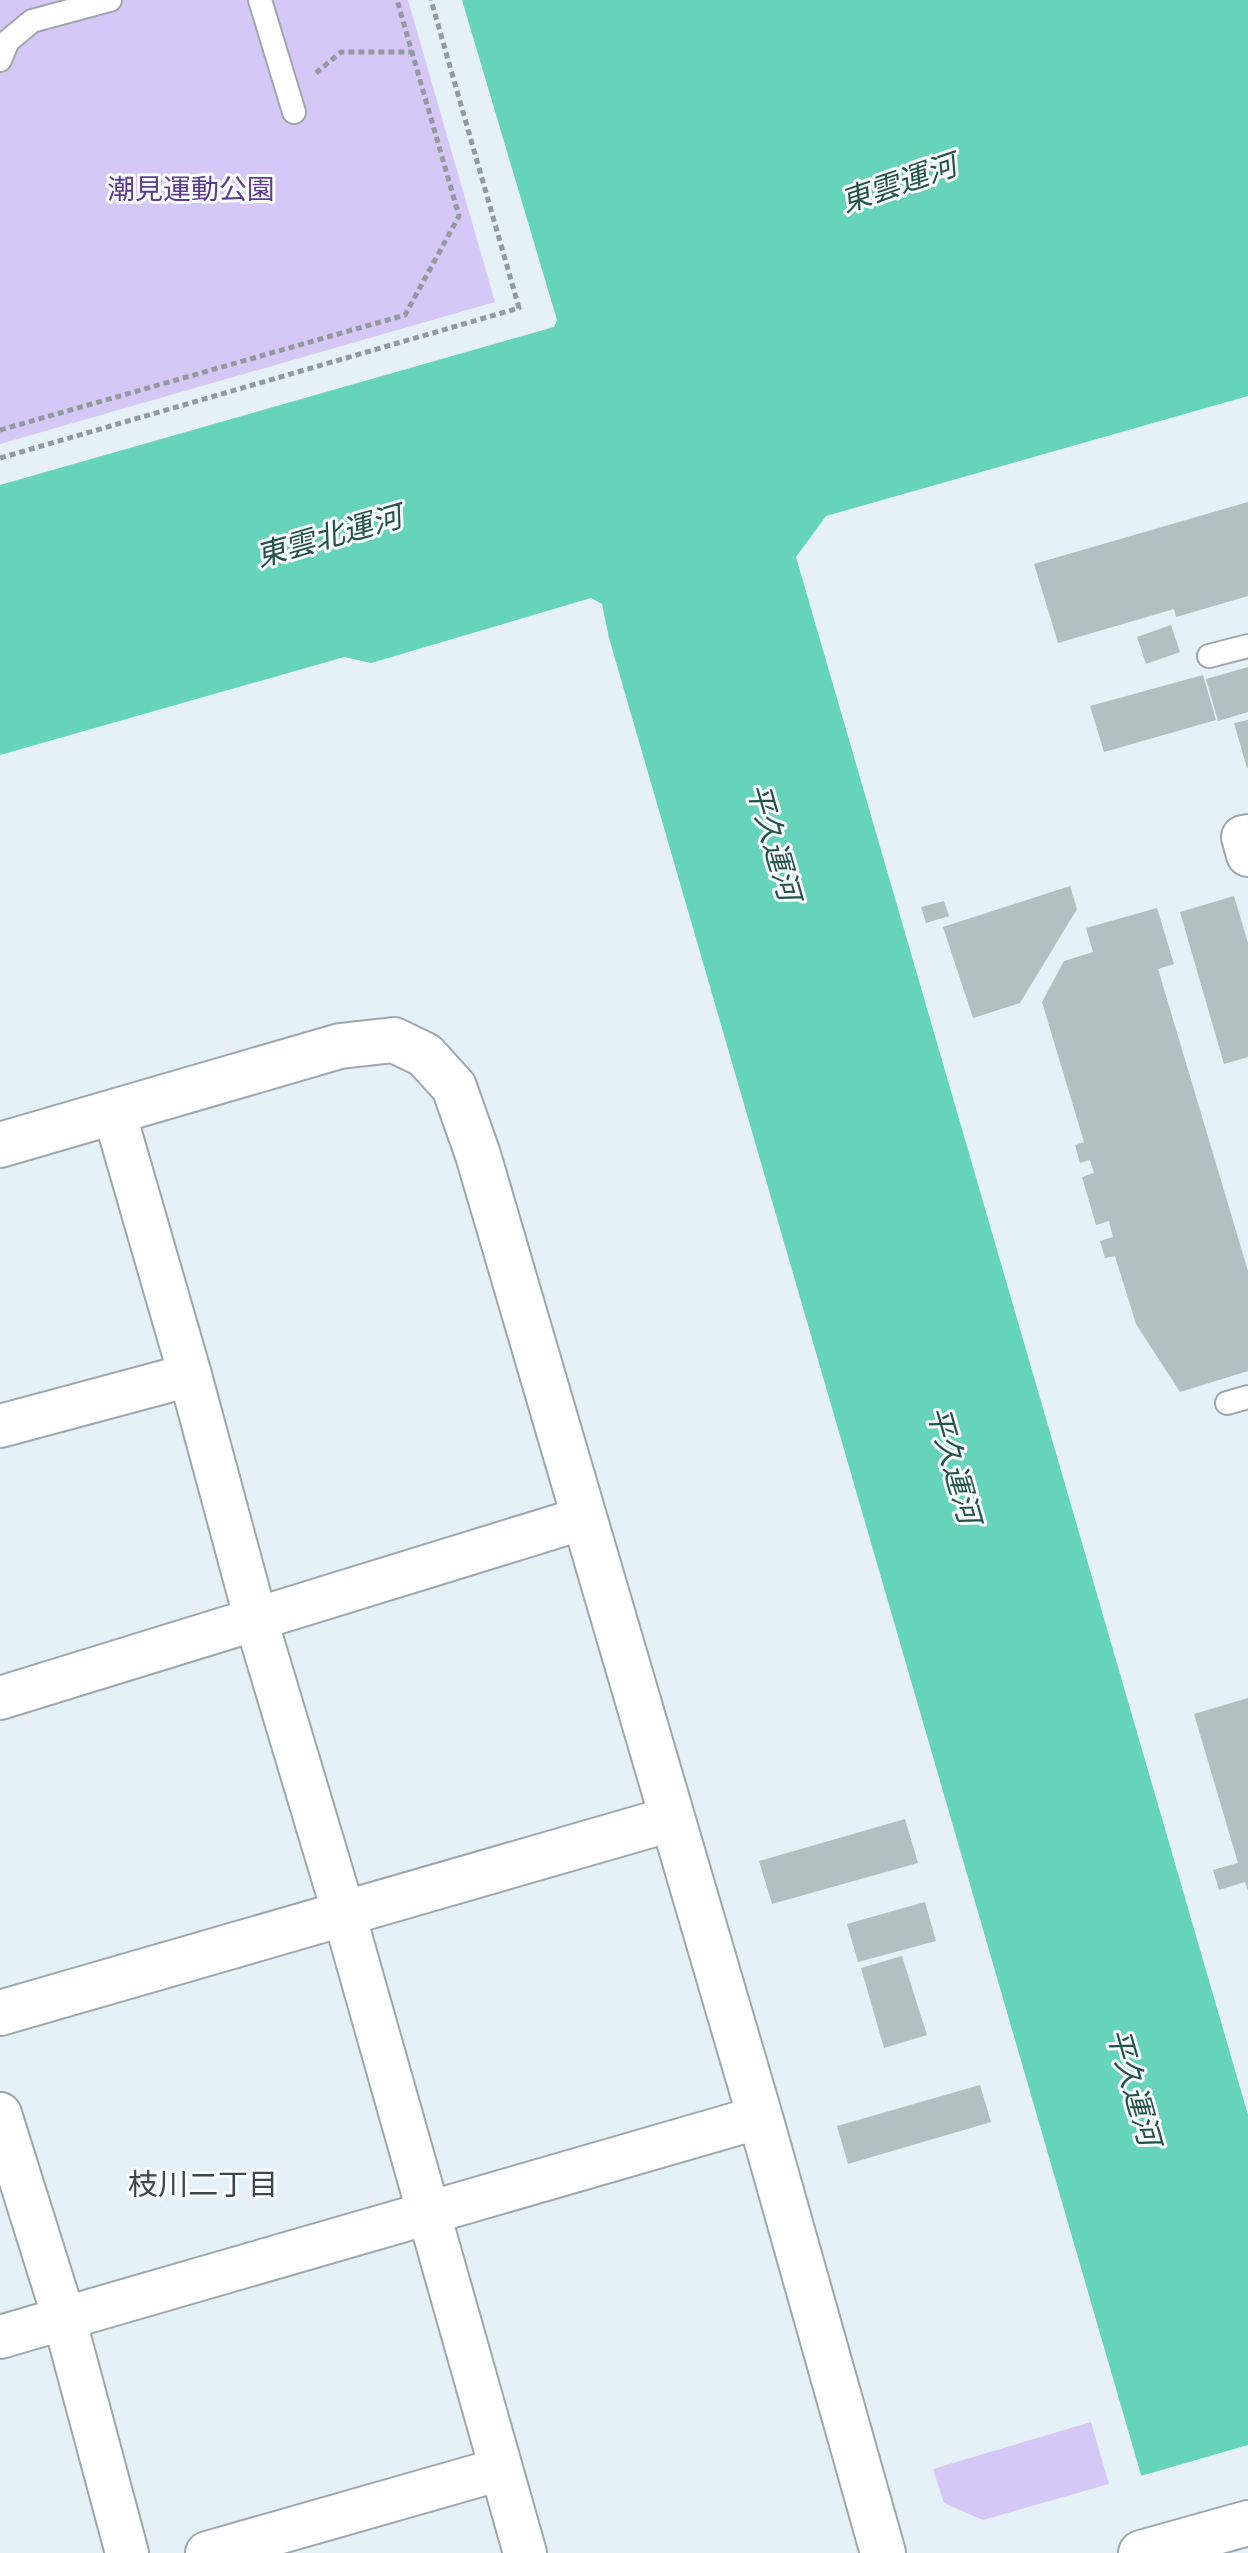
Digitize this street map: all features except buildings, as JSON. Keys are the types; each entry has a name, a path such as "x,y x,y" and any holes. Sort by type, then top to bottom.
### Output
{"street":[{"path":"1248,836 1243,837 1248,855"},
{"path":"0,1145 340,1046 394,1040 425,1055 454,1087 478,1155 760,2117 883,2553"},
{"path":"114,1112 256,1620 344,1914 525,2553"},
{"path":"0,1426 190,1375"},
{"path":"0,1698 584,1518"},
{"path":"0,2013 671,1819"},
{"path":"0,2114 64,2318 127,2553"},
{"path":"0,2337 760,2117"},
{"path":"207,2553 501,2469"},
{"path":"1141,2553 1248,2523"}],"lane":[{"path":"0,60 8,41 32,21 110,0"},
{"path":"260,0 294,112"},
{"path":"1209,656 1248,646"}],"path":[{"path":"0,430 405,315 459,216 397,0"},
{"path":"0,458 519,308 431,0"},
{"path":"311,77 341,52 412,52"}],"green space":[{"name":"潮見運動公園","path":"0,0 408,0 495,302 0,444"},
{"path":"1091,2422 1109,2484 983,2520 944,2503 933,2469"}],"water":[{"path":"462,0 1248,0 1248,396 826,516 796,557 1248,2115 1248,2553 1161,2553 609,638 602,604 591,598 371,663 344,657 0,755 0,485 554,327 557,320"}],"pier":[{"path":"1248,2445 1248,2553 1157,2553 1137,2477"}],"district":[{"name":"枝川二丁目","path":"203,2185"}],"water label":[{"name":"東雲運河","path":"899,184"},
{"name":"東雲北運河","path":"329,537"},
{"name":"平久運河","path":"773,842"},
{"name":"平久運河","path":"953,1465"},
{"name":"平久運河","path":"1133,2087"}]}
